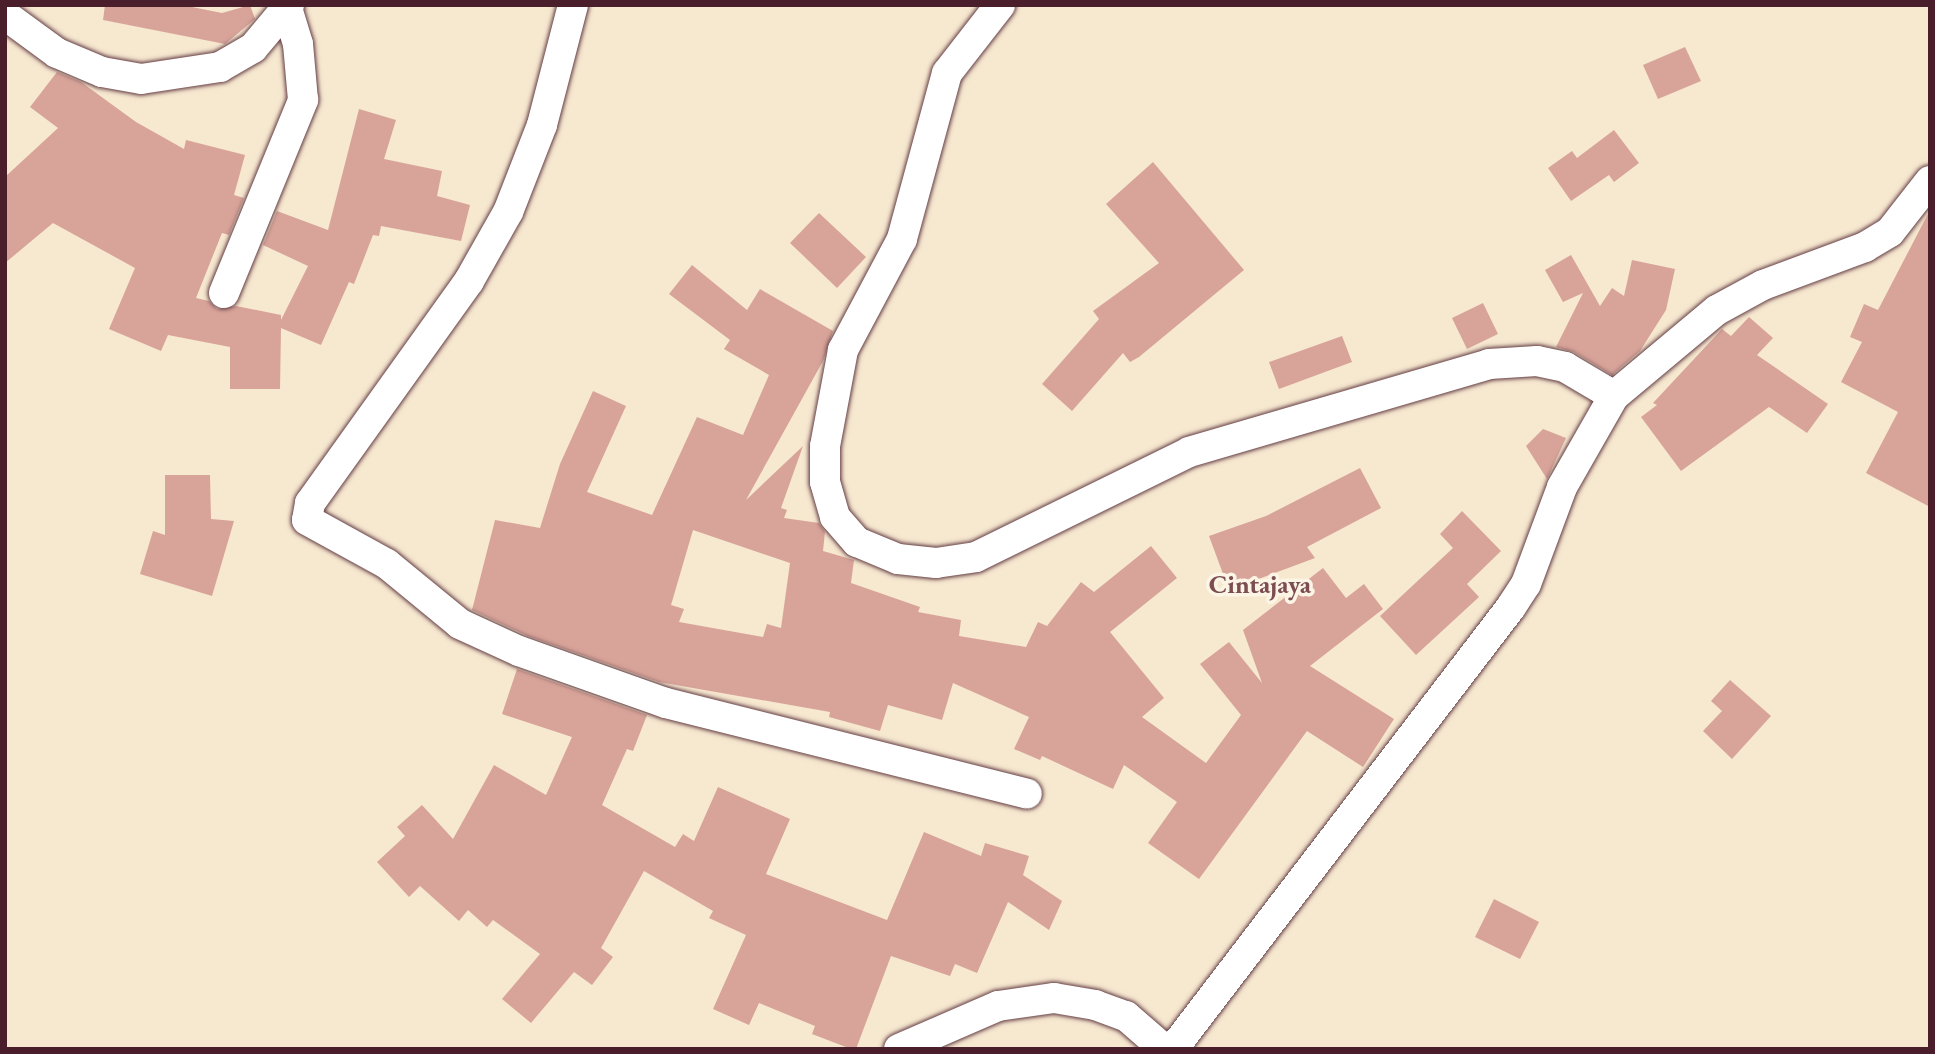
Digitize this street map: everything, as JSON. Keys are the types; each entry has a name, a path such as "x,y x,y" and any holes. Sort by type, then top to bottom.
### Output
{"street":[{"path":"573,5 542,125 508,212 469,281 310,503 307,520 387,565 460,624 519,651 666,702 1027,794"},
{"path":"1000,5 947,73 902,239 843,350 825,446 825,482 835,517 858,542 898,559 936,563 976,557 1189,452 1489,364 1537,361 1565,368 1607,407"},
{"path":"5,15 57,53 102,72 141,79 220,67 253,48 288,6"},
{"path":"224,293 303,100 298,44 288,6"},
{"path":"1173,1049 1511,607 1526,584 1562,486 1607,407 1717,310 1763,285 1865,247 1890,232 1930,181"},
{"path":"899,1049 998,1006 1054,998 1096,1005 1126,1016 1164,1049"}],"building":[{"path":"105,5 182,5 222,13 250,5 255,19 225,44 103,20"},
{"path":"1685,47 1701,81 1658,99 1643,65"},
{"path":"57,72 81,82 136,122 184,149 186,140 245,155 234,195 244,198 229,235 222,233 196,298 209,301 217,309 236,306 281,315 281,320 308,266 263,245 277,211 328,230 359,109 396,120 384,159 442,171 437,196 470,205 461,241 381,226 379,236 373,235 354,284 349,282 321,345 281,328 280,389 230,389 230,347 168,335 161,351 109,329 135,268 53,223 5,263 5,177 58,128 30,107"},
{"path":"1614,130 1639,163 1614,182 1609,175 1571,201 1548,168 1572,151 1577,158"},
{"path":"1153,162 1244,270 1139,357 1130,362 1123,353 1072,411 1042,384 1099,319 1093,311 1159,263 1106,204"},
{"path":"1930,210 1930,507 1866,473 1898,412 1841,382 1862,342 1850,337 1864,304 1878,310"},
{"path":"819,213 866,257 837,288 790,243"},
{"path":"1571,255 1600,306 1612,288 1624,296 1632,260 1675,269 1666,310 1640,351 1612,375 1574,352 1556,347 1583,293 1563,302 1545,270"},
{"path":"692,265 747,310 760,289 833,331 823,361 746,500 803,446 781,508 787,510 784,518 819,523 825,532 823,551 854,560 851,583 920,607 918,612 961,620 959,636 1026,647 1038,622 1047,626 1081,582 1094,592 1151,546 1177,578 1110,632 1164,698 1142,717 1206,763 1241,715 1200,664 1229,642 1262,683 1243,630 1323,568 1346,598 1364,584 1383,609 1310,666 1394,719 1363,767 1307,731 1199,879 1148,843 1177,802 1124,765 1113,789 1042,756 1040,760 1014,749 1029,717 953,683 942,720 888,705 880,731 829,717 830,712 659,682 528,636 472,610 495,520 540,528 560,464 593,391 626,406 587,492 652,515 697,417 743,435 769,375 724,349 730,340 669,294","holes":["693,530 790,563 781,628 767,624 763,637 679,622 684,609 671,605"]},
{"path":"1483,303 1498,334 1467,349 1452,318"},
{"path":"1749,317 1773,338 1757,355 1828,404 1807,433 1769,407 1681,471 1641,417 1657,405 1653,403 1722,329 1731,336"},
{"path":"1342,336 1352,362 1279,389 1269,362"},
{"path":"1543,429 1566,438 1547,479 1526,446"},
{"path":"1360,468 1381,508 1307,547 1315,558 1229,590 1209,536 1266,516"},
{"path":"165,475 210,475 211,519 234,521 212,596 140,574 153,531 165,535"},
{"path":"1462,511 1501,551 1467,584 1479,597 1416,655 1380,616 1453,548 1440,534"},
{"path":"517,669 647,715 633,751 627,749 602,805 675,847 683,834 694,841 718,787 790,819 766,874 887,920 924,832 981,856 985,843 1029,856 1023,875 1062,901 1049,930 1008,902 977,973 955,964 950,976 891,956 856,1049 851,1049 812,1034 815,1026 759,1003 749,1025 713,1009 746,935 709,918 713,911 644,871 601,948 613,957 592,985 574,972 531,1023 502,999 540,954 493,920 487,927 468,910 459,921 420,886 409,897 377,862 405,836 397,827 422,805 453,839 494,765 546,795 572,737 502,714"},
{"path":"1730,680 1771,716 1732,759 1703,731 1722,711 1711,701"},
{"path":"1494,899 1539,922 1520,959 1475,937"}],"district":[{"name":"Cintajaya","path":"1260,585"}]}
